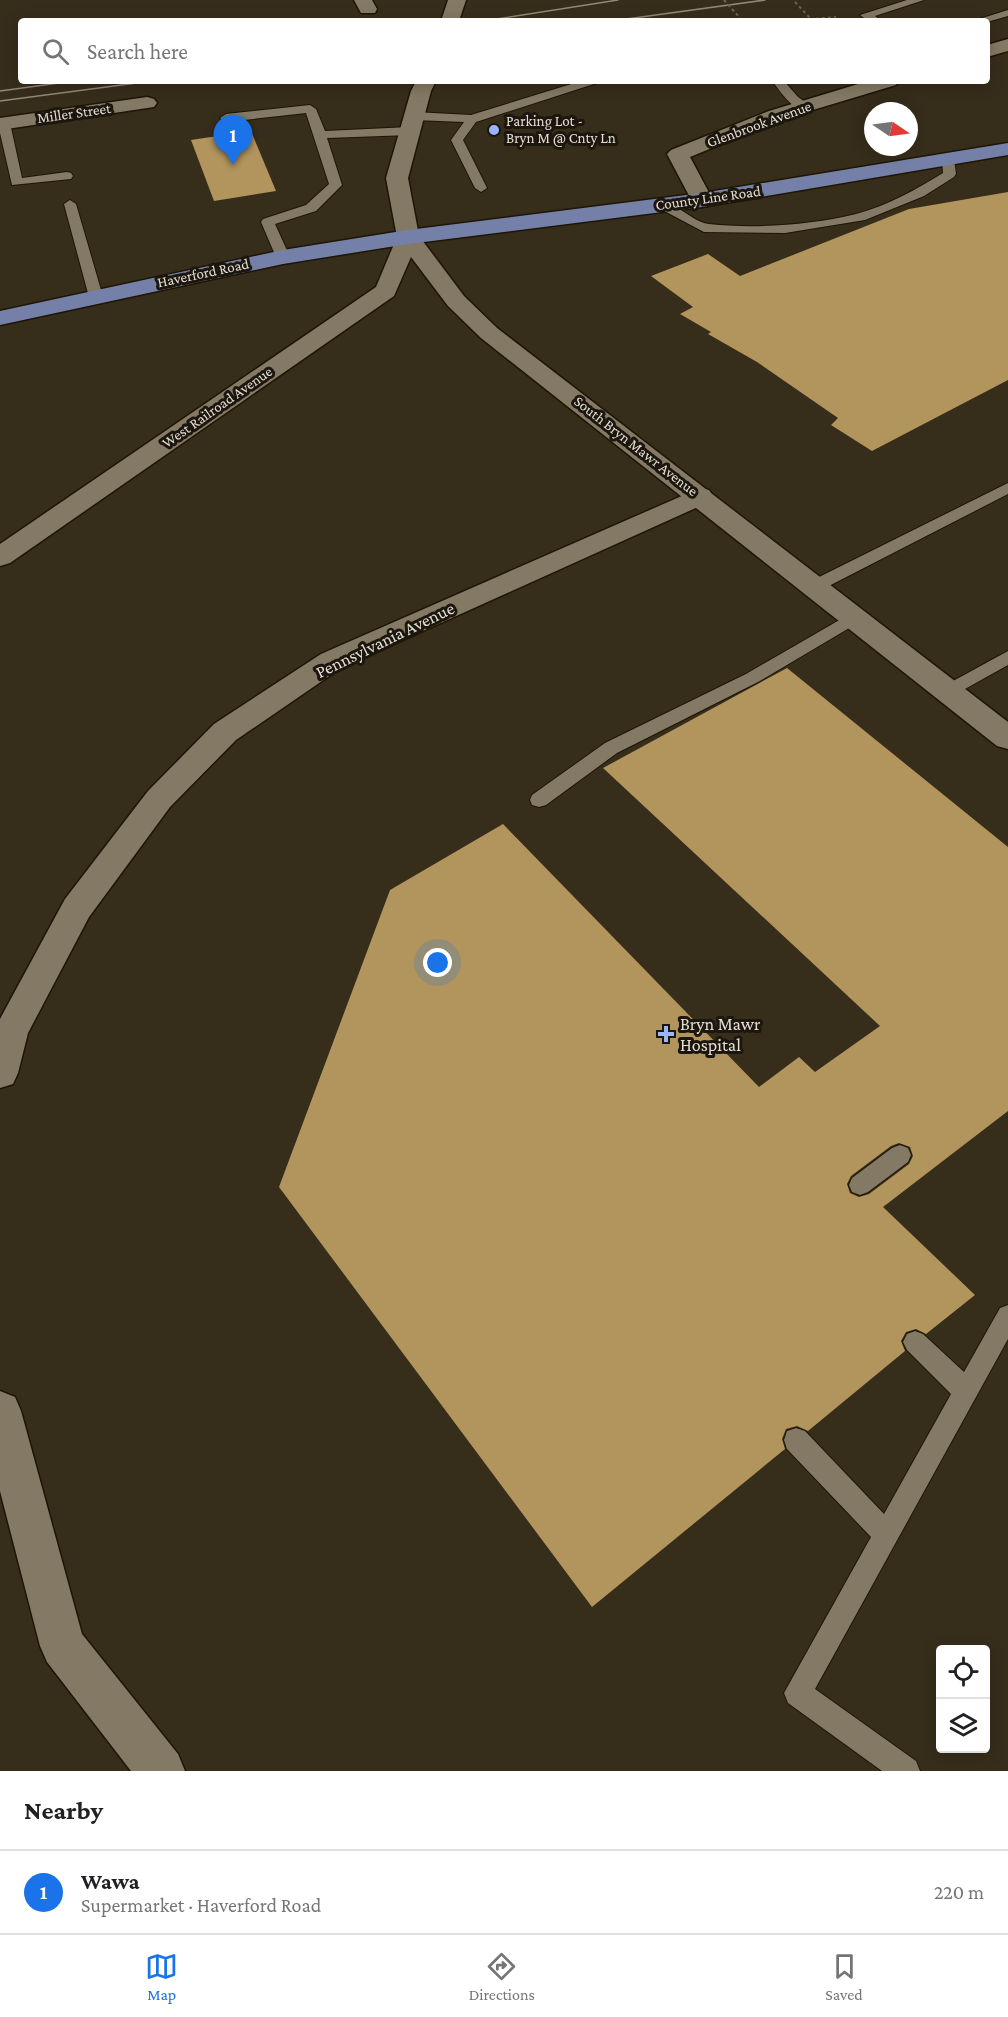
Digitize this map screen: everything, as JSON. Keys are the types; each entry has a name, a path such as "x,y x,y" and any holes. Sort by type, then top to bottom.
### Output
{"main road":[{"name":"County Line Road","path":"408,237 702,200 1008,149"},
{"name":"Haverford Road","path":"0,318 283,257 408,237"}],"street":[{"path":"990,50 1008,45"},
{"name":"South Bryn Mawr Avenue","path":"425,84 397,178 408,237 456,301 489,333 950,690 1008,738"},
{"name":"Glenbrook Avenue","path":"702,200 678,154 776,116 879,84"},
{"name":"Miller Street","path":"2,123 147,103"},
{"name":"West Railroad Avenue","path":"0,557 386,291 408,237"},
{"name":"Pennsylvania Avenue","path":"0,1073 5,1031 77,908 159,799 225,732 331,662 700,496"},
{"path":"0,1411 63,1646 161,1771"}],"lane":[{"path":"871,18 919,0"},
{"path":"990,18 1008,13"},
{"path":"320,135 472,118 583,84"},
{"path":"781,84 794,100 804,107"},
{"path":"226,118 310,109 336,185 311,208 268,222 283,257"},
{"path":"472,118 457,140 481,188"},
{"path":"2,123 17,182 67,176"},
{"path":"659,205 704,228 785,229 860,217 919,193 950,174 948,159"},
{"path":"70,204 96,297"},
{"path":"815,586 1008,488"},
{"path":"539,801 611,748 752,678 855,617"},
{"path":"950,690 1008,657"},
{"path":"860,1185 900,1155"},
{"path":"906,1771 798,1693 1008,1316"},
{"path":"915,1342 966,1391"},
{"path":"796,1440 886,1535"}],"path":[{"path":"724,0 741,18"},
{"path":"795,2 810,18"}],"building":[{"path":"251,131 276,191 214,201 191,140"},
{"path":"1008,192 1008,380 872,451 831,425 838,418 757,362 708,334 711,332 680,314 693,307 651,276 708,254 740,276 909,209"},
{"path":"787,668 1008,847 1008,1111 883,1207 975,1295 926,1334 916,1329 906,1332 901,1341 905,1351 808,1431 797,1426 786,1429 782,1439 785,1449 592,1607 279,1187 390,890 503,824 759,1087 799,1057 815,1072 880,1026 603,768","holes":["899,1143 910,1147 913,1156 909,1164 869,1194 859,1197 850,1193 847,1184 851,1176 891,1146"]}],"tram line":[{"path":"503,18 618,0"},
{"path":"634,18 765,0"},
{"path":"0,91 52,84"},
{"path":"0,101 129,84"}],"place":[{"name":"Parking Lot - Bryn M @ Cnty Ln","path":"494,130"},
{"name":"Wawa","path":"233,165"},
{"name":"Bryn Mawr Hospital","path":"666,1034"}]}
